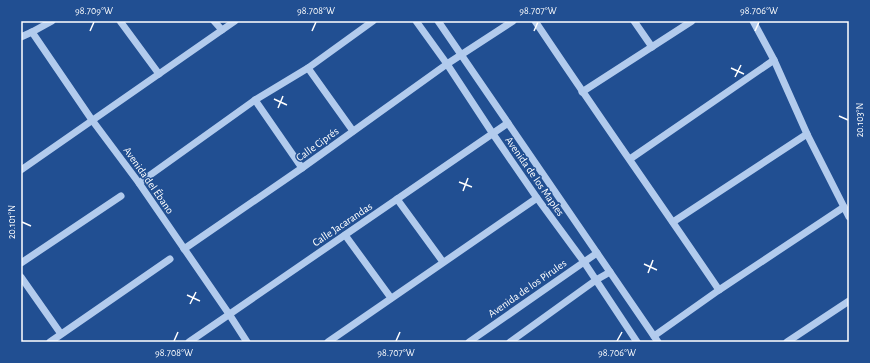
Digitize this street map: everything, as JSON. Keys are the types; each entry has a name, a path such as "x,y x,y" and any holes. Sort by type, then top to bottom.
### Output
{"street":[{"path":"21,37 52,21"},
{"path":"120,21 159,74"},
{"path":"214,21 222,30"},
{"path":"22,168 235,21"},
{"path":"139,183 255,100 308,68 373,21"},
{"name":"Avenida de los Maples","path":"416,21 638,342"},
{"name":"Avenida de los Maples","path":"438,21 656,339"},
{"name":"Calle Ciprés","path":"184,249 302,168 447,64 513,21"},
{"path":"535,21 582,92 630,159 719,290"},
{"path":"634,21 652,47"},
{"path":"582,92 692,21"},
{"path":"752,21 774,60 807,134 849,217"},
{"name":"Avenida del Ébano","path":"32,32 92,120 139,183 247,342"},
{"path":"630,159 774,60"},
{"path":"308,68 353,131"},
{"path":"255,100 302,168"},
{"name":"Calle Jacarandas","path":"189,342 508,123"},
{"path":"673,222 807,134"},
{"path":"21,263 120,196"},
{"path":"328,342 537,198"},
{"path":"397,199 443,262"},
{"path":"656,339 719,290 844,208"},
{"path":"345,235 391,298"},
{"name":"Avenida de los Pirules","path":"469,342 597,254"},
{"path":"50,342 170,259"},
{"path":"510,342 596,280 610,272"},
{"path":"21,277 62,334"},
{"path":"787,342 849,301"}]}
